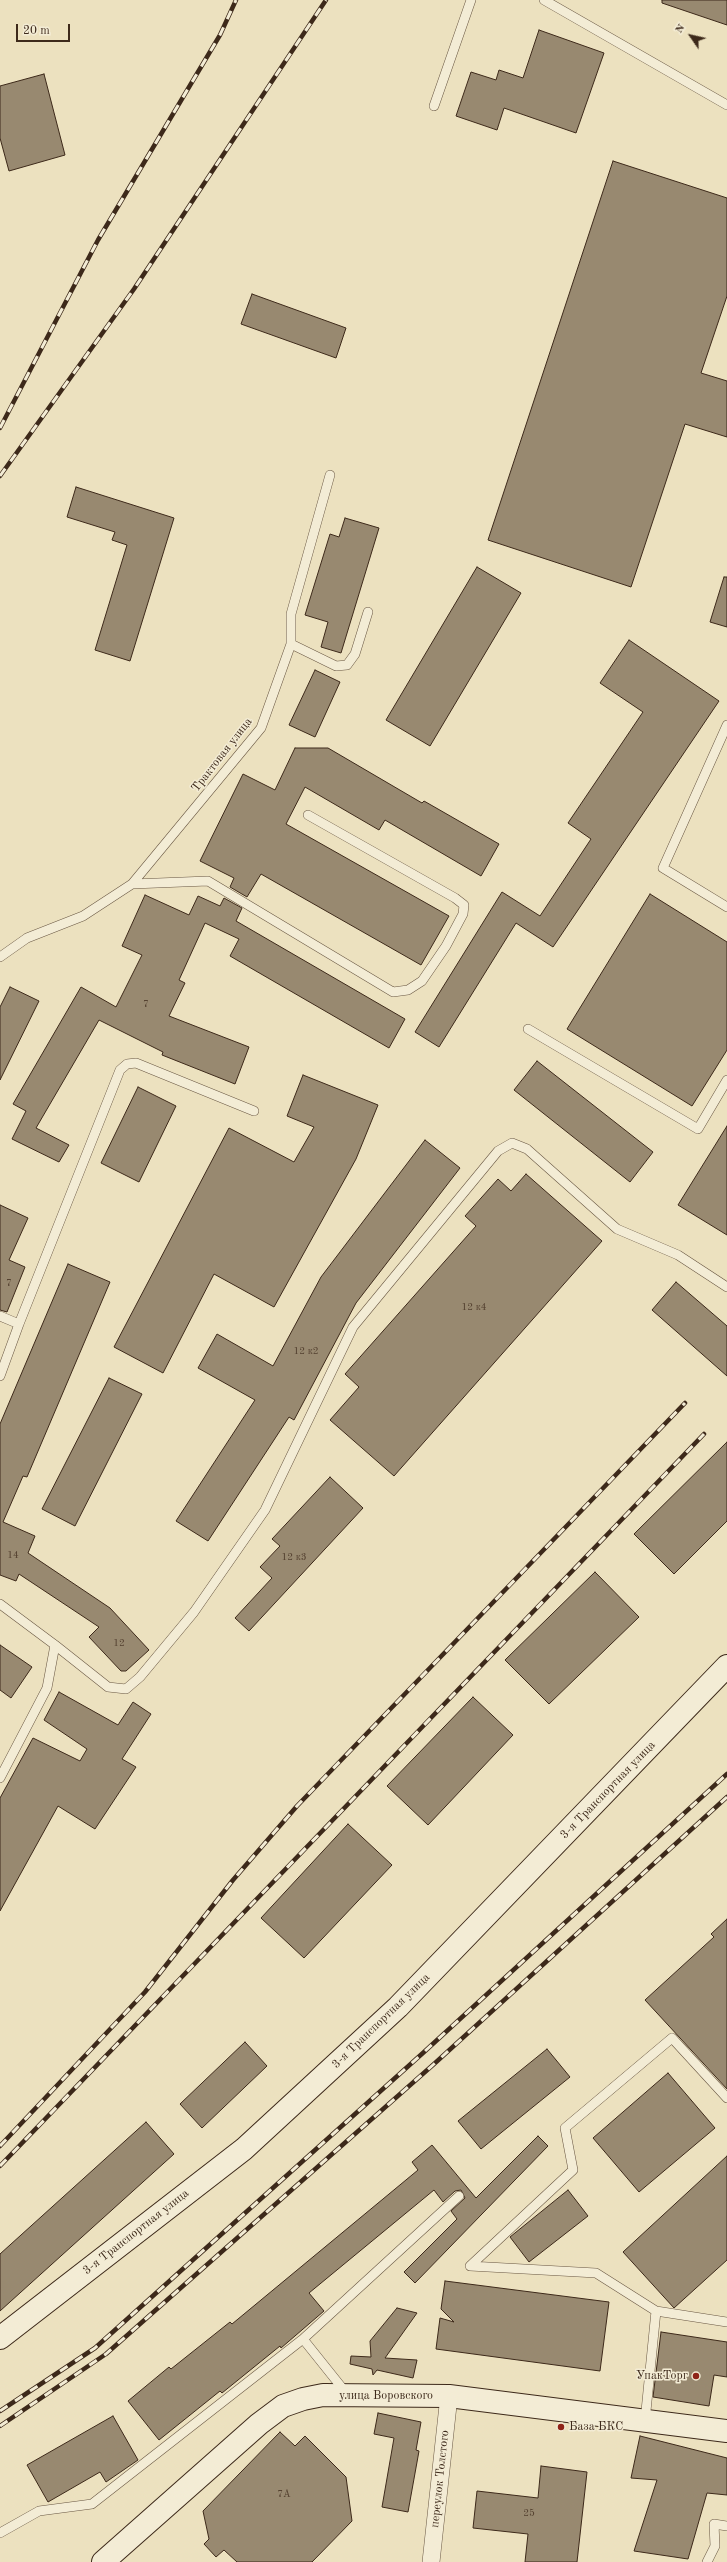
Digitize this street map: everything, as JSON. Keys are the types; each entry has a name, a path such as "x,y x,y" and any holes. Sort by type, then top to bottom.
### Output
{"street":[{"name":"3-я Транспортная улица","path":"0,2338 244,2149 398,2007 727,1666"},
{"name":"улица Воровского","path":"103,2562 259,2424 283,2406 323,2395 449,2396 644,2422 727,2431"},
{"name":"переулок Толстого","path":"431,2562 449,2396"}],"lane":[{"path":"434,106 471,0"},
{"path":"544,0 727,106"},
{"name":"Трактовая улица","path":"0,957 26,938 83,916 132,884 261,728 291,644 291,614 330,475"},
{"path":"291,644 336,666 347,665 355,654 368,612"},
{"path":"727,725 663,868 727,907"},
{"path":"132,884 208,881 393,992 408,990 422,981 446,946 463,914 464,906 455,898 308,815"},
{"path":"528,1029 698,1129 727,1080"},
{"path":"0,1376 19,1324 120,1070 127,1064 136,1064 254,1111"},
{"path":"0,1604 108,1687 126,1689 140,1677 194,1612 265,1510 353,1327 498,1151 512,1143 526,1149 617,1229 678,1255 727,1288"},
{"path":"0,1316 19,1324"},
{"path":"0,1778 47,1688 55,1645"},
{"path":"727,2098 672,2038 565,2128 573,2170 470,2266 596,2273 656,2311 727,2322"},
{"path":"0,2533 39,2511 92,2504 303,2339 459,2196"},
{"path":"644,2422 656,2311"},
{"path":"303,2339 348,2395"},
{"path":"707,2562 715,2546 714,2524 727,2526"}],"building":[{"path":"662,0 727,0 727,25 662,3"},
{"path":"539,30 604,53 576,133 504,108 497,130 456,116 471,72 496,80 499,70 523,78"},
{"path":"44,74 65,155 9,171 0,138 0,86"},
{"path":"613,161 727,198 727,296 701,373 727,381 727,437 685,424 631,587 488,540"},
{"path":"252,294 346,328 336,358 241,324"},
{"path":"76,487 174,518 130,661 95,650 127,545 112,540 115,532 67,517"},
{"path":"345,518 379,528 341,653 321,647 328,622 305,615 330,534 339,537"},
{"path":"477,567 521,593 430,746 386,720"},
{"path":"724,577 727,577 727,627 710,622"},
{"path":"629,640 719,701 553,947 516,923 439,1047 415,1032 502,892 540,916 591,839 568,823 643,712 600,683"},
{"path":"315,670 340,682 315,737 289,725"},
{"path":"295,748 328,748 422,803 424,801 499,844 481,876 385,820 379,830 305,787 286,824 449,916 421,965 261,874 247,897 230,887 234,878 200,861 243,774 275,790"},
{"path":"650,894 727,942 727,1050 692,1106 567,1029"},
{"path":"145,895 189,915 198,896 220,906 224,898 242,908 236,921 405,1019 389,1048 230,956 239,939 205,923 179,980 185,983 169,1016 249,1047 235,1084 162,1055 163,1052 99,1020 36,1128 69,1145 59,1162 12,1139 26,1111 13,1104 81,987 116,1007 142,955 122,946"},
{"path":"10,987 39,1001 0,1080 0,1007"},
{"path":"537,1061 653,1152 630,1182 514,1090"},
{"path":"303,1075 378,1105 356,1159 274,1307 214,1274 163,1373 114,1347 229,1128 294,1162 314,1127 287,1116"},
{"path":"138,1087 176,1106 139,1182 101,1163"},
{"path":"727,1126 727,1235 678,1205"},
{"path":"425,1140 460,1168 356,1303 294,1420 289,1417 208,1541 176,1521 255,1400 198,1368 217,1334 273,1366 321,1277"},
{"path":"526,1174 602,1241 394,1476 330,1420 359,1387 345,1374 476,1226 465,1216 498,1179 511,1191"},
{"path":"0,1205 28,1218 9,1260 25,1267 7,1312 0,1310"},
{"path":"68,1264 110,1282 27,1477 23,1476 3,1522 35,1536 28,1553 110,1608 149,1650 126,1671 121,1671 89,1637 99,1627 19,1574 16,1581 0,1575 0,1424"},
{"path":"676,1282 727,1326 727,1376 652,1310"},
{"path":"109,1378 142,1394 75,1526 42,1509"},
{"path":"727,1442 727,1521 674,1574 634,1534"},
{"path":"330,1477 363,1508 249,1631 235,1618 272,1578 260,1567 280,1546 272,1539"},
{"path":"595,1572 639,1617 549,1704 505,1660"},
{"path":"0,1645 32,1667 11,1698 0,1690"},
{"path":"59,1692 118,1725 133,1702 151,1714 122,1759 136,1767 95,1829 58,1806 0,1911 0,1798 33,1738 80,1761 87,1749 44,1720"},
{"path":"473,1697 513,1735 428,1825 387,1786"},
{"path":"348,1824 392,1865 304,1958 261,1918"},
{"path":"727,1919 727,2089 645,2000 714,1937 711,1934"},
{"path":"245,2042 267,2066 202,2128 180,2104"},
{"path":"547,2049 570,2077 481,2149 458,2121"},
{"path":"668,2073 715,2128 639,2192 593,2138"},
{"path":"146,2122 174,2154 0,2311 0,2254"},
{"path":"538,2136 548,2146 415,2283 404,2272 457,2219 451,2211 465,2198 461,2190 455,2191 443,2202 434,2190 309,2293 324,2311 281,2348 280,2346 222,2393 220,2391 159,2440 128,2401 169,2367 171,2369 230,2322 232,2324 418,2170 412,2162 432,2145 476,2198"},
{"path":"727,2156 727,2260 674,2308 623,2252"},
{"path":"568,2190 588,2216 529,2262 510,2237"},
{"path":"445,2281 609,2302 600,2371 436,2349 440,2318 454,2322 441,2309"},
{"path":"397,2308 417,2313 385,2358 417,2360 413,2378 377,2370 373,2375 372,2369 350,2364 351,2356 371,2357 370,2341"},
{"path":"661,2332 727,2342 727,2377 714,2375 709,2406 653,2397"},
{"path":"378,2413 421,2422 416,2450 419,2451 408,2512 382,2507 394,2438 374,2434"},
{"path":"113,2416 138,2460 106,2482 100,2472 48,2502 27,2465"},
{"path":"280,2432 295,2446 305,2436 346,2477 352,2521 312,2562 237,2562 224,2550 216,2557 204,2544 209,2539 203,2511"},
{"path":"640,2436 727,2458 727,2495 707,2493 688,2559 634,2551 657,2480 631,2478"},
{"path":"541,2466 587,2472 577,2562 525,2562 528,2534 473,2528 477,2491 538,2498"}],"railway":[{"path":"0,428 98,240 220,35 236,0"},
{"path":"0,476 134,289 326,0"},
{"path":"0,2146 145,1992 233,1880 297,1806 685,1403"},
{"path":"0,2166 704,1434"},
{"path":"0,2411 95,2348 424,2052 727,1774"},
{"path":"0,2426 106,2354 434,2064 727,1797"}],"place":[{"name":"УпакТорг","path":"696,2376"},
{"name":"База БКС","path":"561,2427"}]}
